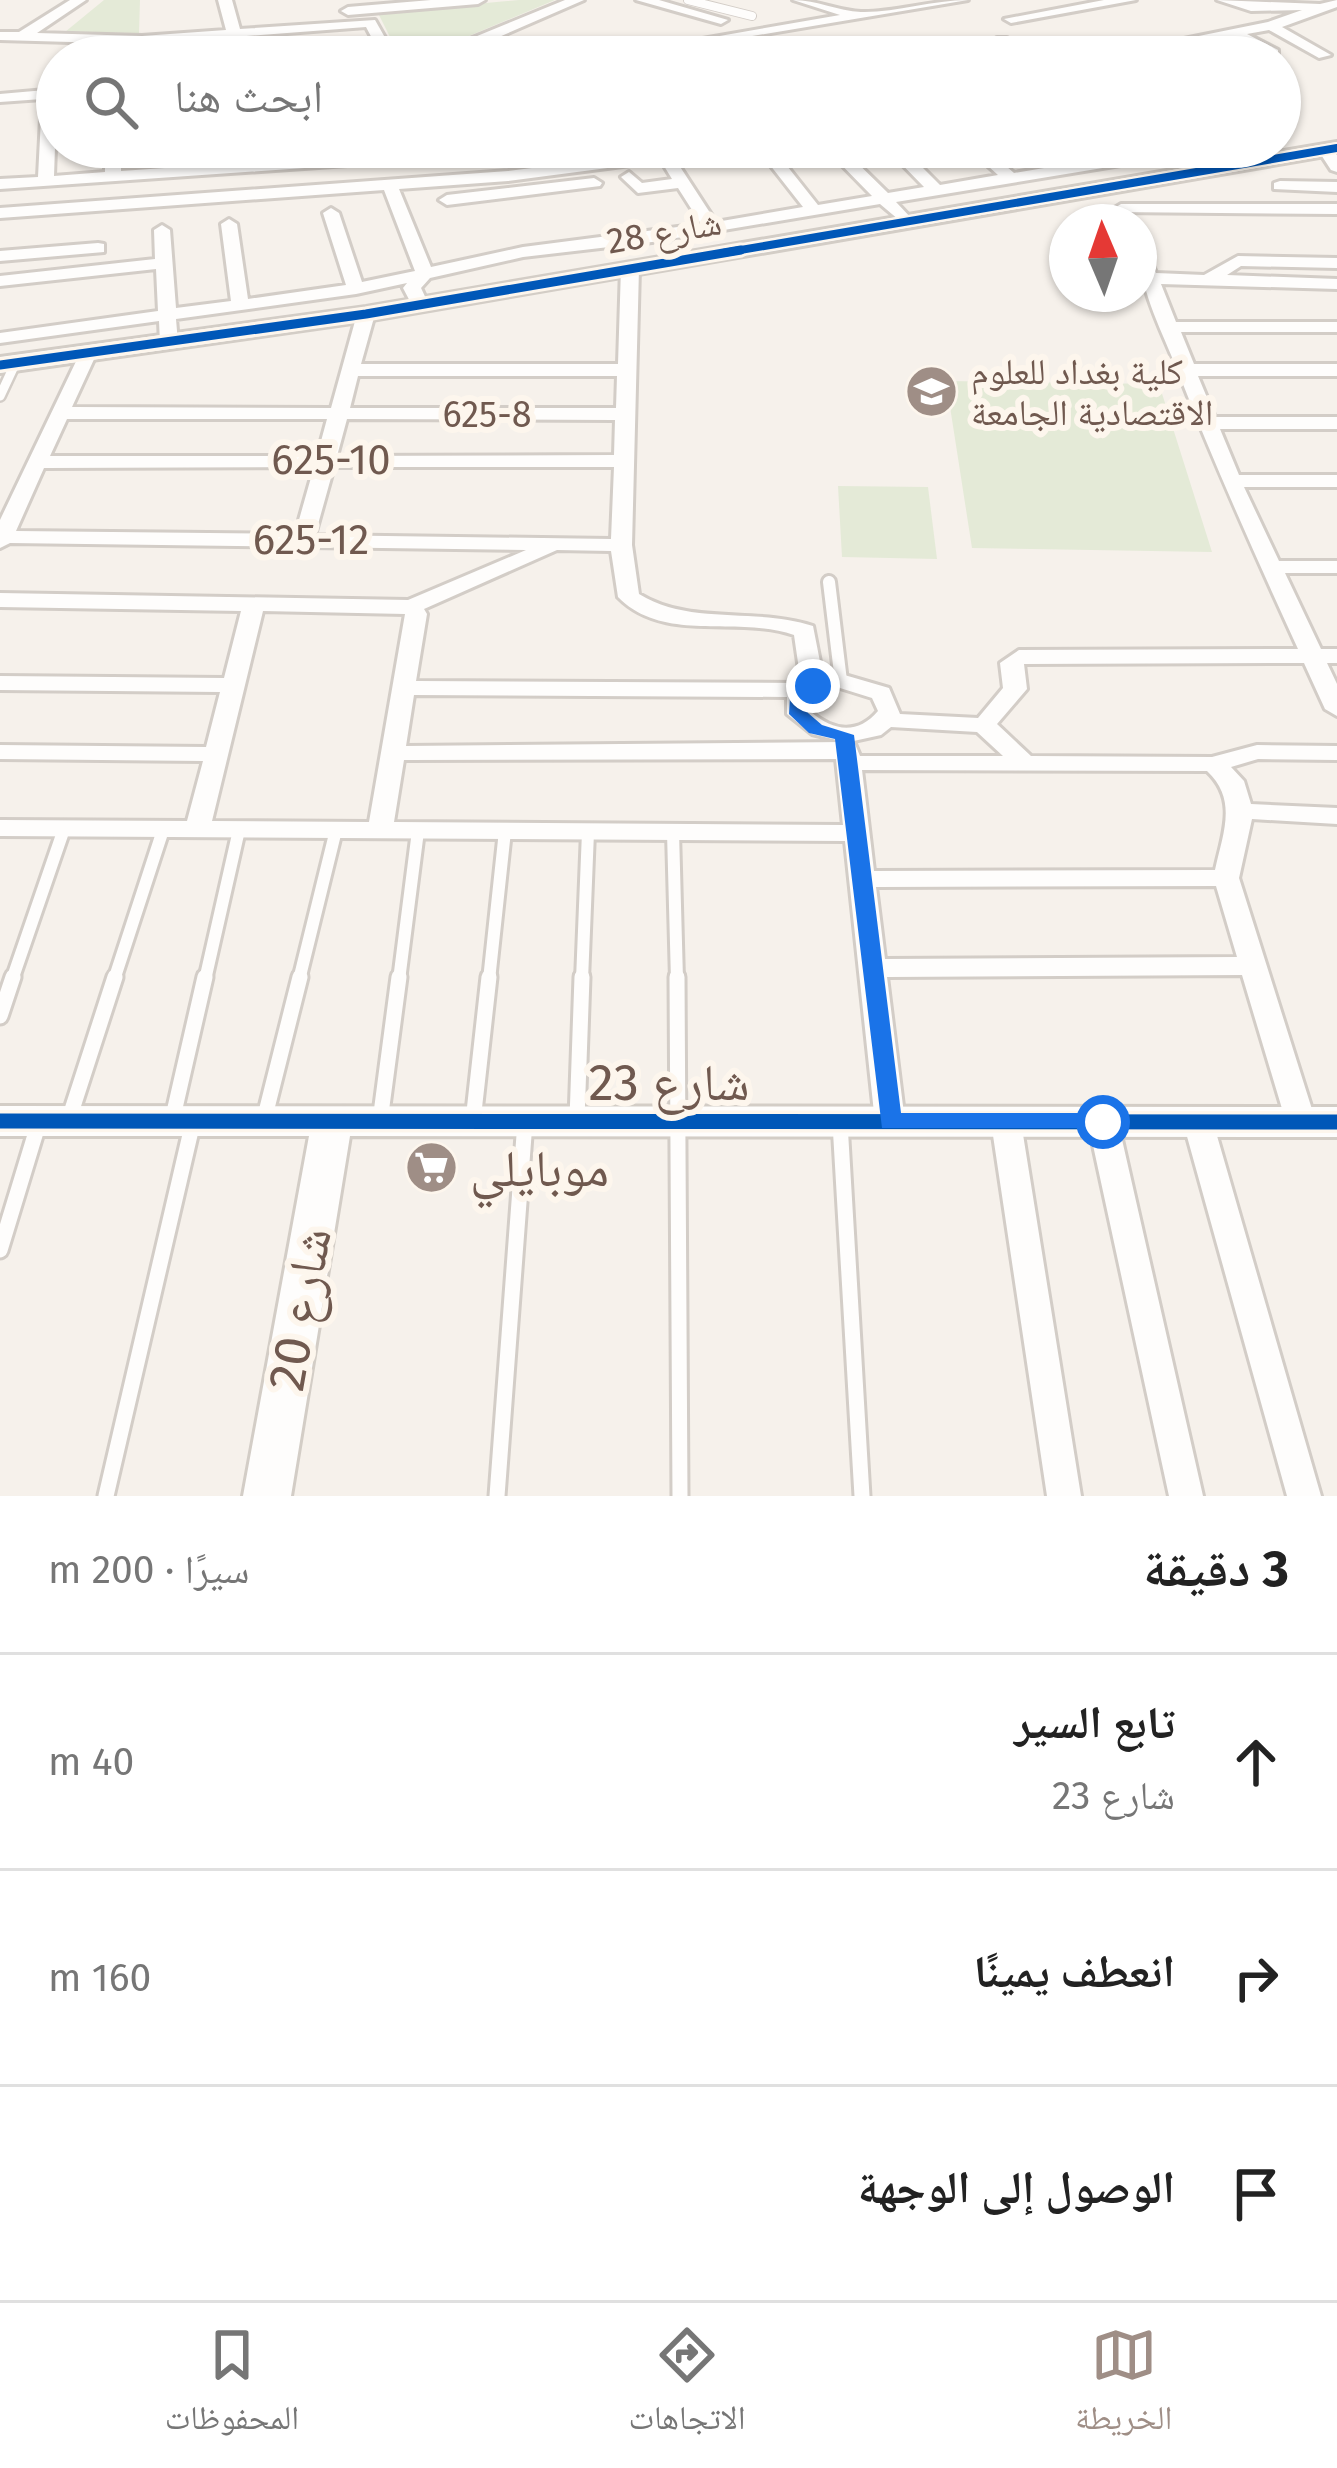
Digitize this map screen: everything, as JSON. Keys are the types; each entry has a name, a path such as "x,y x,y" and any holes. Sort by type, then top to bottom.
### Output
{"street":[{"path":"21,37 79,0"},
{"path":"225,0 234,34"},
{"path":"345,6 478,0"},
{"path":"490,36 577,0"},
{"path":"643,0 721,20"},
{"path":"800,0 849,13 961,0"},
{"path":"749,36 815,27 866,0"},
{"path":"1011,19 1129,0"},
{"path":"1224,0 1244,7 1332,6"},
{"path":"345,6 370,23 377,36"},
{"path":"1224,36 1332,6"},
{"path":"192,36 370,23"},
{"path":"1271,26 1289,36"},
{"path":"1236,34 1240,36"},
{"path":"0,36 36,38"},
{"path":"1301,42 1324,55"},
{"path":"0,98 36,95"},
{"name":"شارع 28","path":"1301,159 1334,155"},
{"path":"46,168 46,182"},
{"path":"113,168 113,177"},
{"path":"182,168 182,173"},
{"path":"0,184 263,168"},
{"path":"423,168 429,182"},
{"path":"447,200 600,168"},
{"path":"673,168 711,227"},
{"path":"781,168 814,210"},
{"path":"853,168 905,220"},
{"path":"914,168 937,190"},
{"path":"999,168 1011,178"},
{"path":"0,338 356,289 523,252 1075,168"},
{"name":"شارع 28","path":"7,364 366,314 1111,184 1234,168"},
{"path":"629,177 638,188 683,183"},
{"path":"0,213 429,182 594,183"},
{"path":"1111,184 1119,204"},
{"path":"390,186 424,275"},
{"path":"1280,186 1337,187"},
{"path":"1157,215 1337,209"},
{"path":"332,213 356,289"},
{"path":"229,224 240,306"},
{"path":"162,230 169,343"},
{"path":"0,256 98,248"},
{"path":"1210,278 1238,261 1337,263"},
{"path":"0,281 163,263"},
{"path":"630,268 620,545 629,597 646,611 675,620 779,622 805,631 809,688 797,706 806,722 847,750 890,1122"},
{"path":"420,304 412,288 424,275"},
{"path":"1157,278 1337,284"},
{"path":"1157,297 1270,567 1326,656 1337,709"},
{"path":"304,538 366,314"},
{"path":"1168,327 1337,327"},
{"path":"1,540 87,355"},
{"path":"351,370 629,370"},
{"path":"1186,370 1337,370"},
{"name":"625-8","path":"60,413 627,414"},
{"path":"1208,423 1337,423"},
{"name":"625-10","path":"38,461 625,461"},
{"path":"1231,481 1337,481"},
{"name":"625-12","path":"1,540 304,538 550,548 620,545"},
{"path":"0,600 411,607 550,548"},
{"path":"1270,567 1337,567"},
{"path":"198,829 254,602"},
{"path":"380,830 406,688 416,614 411,607"},
{"path":"984,724 1015,689 1011,663 1019,657 1326,656"},
{"path":"406,688 809,688 841,680 881,693 890,711 886,720 847,750"},
{"path":"0,683 231,685"},
{"path":"886,720 984,724 1024,764"},
{"path":"394,753 847,750 1024,764 1213,764 1257,752 1337,753"},
{"path":"0,752 214,754"},
{"path":"1213,764 1232,781 1241,811 1226,878 1254,966 1319,1122"},
{"path":"1241,811 1337,816"},
{"path":"0,829 857,833"},
{"path":"862,879 1226,878"},
{"path":"872,968 1254,966"},
{"name":"شارع 23","path":"36,1121 1319,1122"},
{"name":"شارع 20","path":"267,1496 332,1121"},
{"path":"1006,1122 1064,1496"},
{"path":"1103,1122 1186,1496"},
{"path":"1198,1122 1304,1496"}],"lane":[{"path":"688,0 752,16"},
{"path":"0,396 7,364"},
{"path":"829,582 841,680"},
{"path":"0,1016 64,829"},
{"path":"0,1250 36,1121 163,830"},
{"path":"106,1496 239,830"},
{"path":"264,1121 336,830"},
{"path":"380,1121 418,831"},
{"path":"473,1121 505,832"},
{"path":"577,1121 588,832"},
{"path":"673,832 681,1122 680,1496"},
{"path":"497,1496 525,1121"},
{"path":"840,1121 862,1496"}],"green space":[{"path":"104,0 140,0 139,33 65,32"},
{"path":"555,0 469,36 390,36 378,13"},
{"path":"946,381 1159,384 1212,552 972,548"},
{"path":"838,486 928,487 937,559 842,557"}],"cycle path":[{"path":"1301,154 1337,148"},
{"path":"0,365 366,314 1220,168"},
{"path":"0,1121 1337,1122"}],"place":[{"name":"كلية بغداد للعلوم الاقتصادية الجامعة","path":"932,392"},
{"name":"موبايلي","path":"431,1168"}],"route":[{"path":"813,686 799,697 799,714 816,729 844,735 849,763 890,1122 1103,1122"}]}
